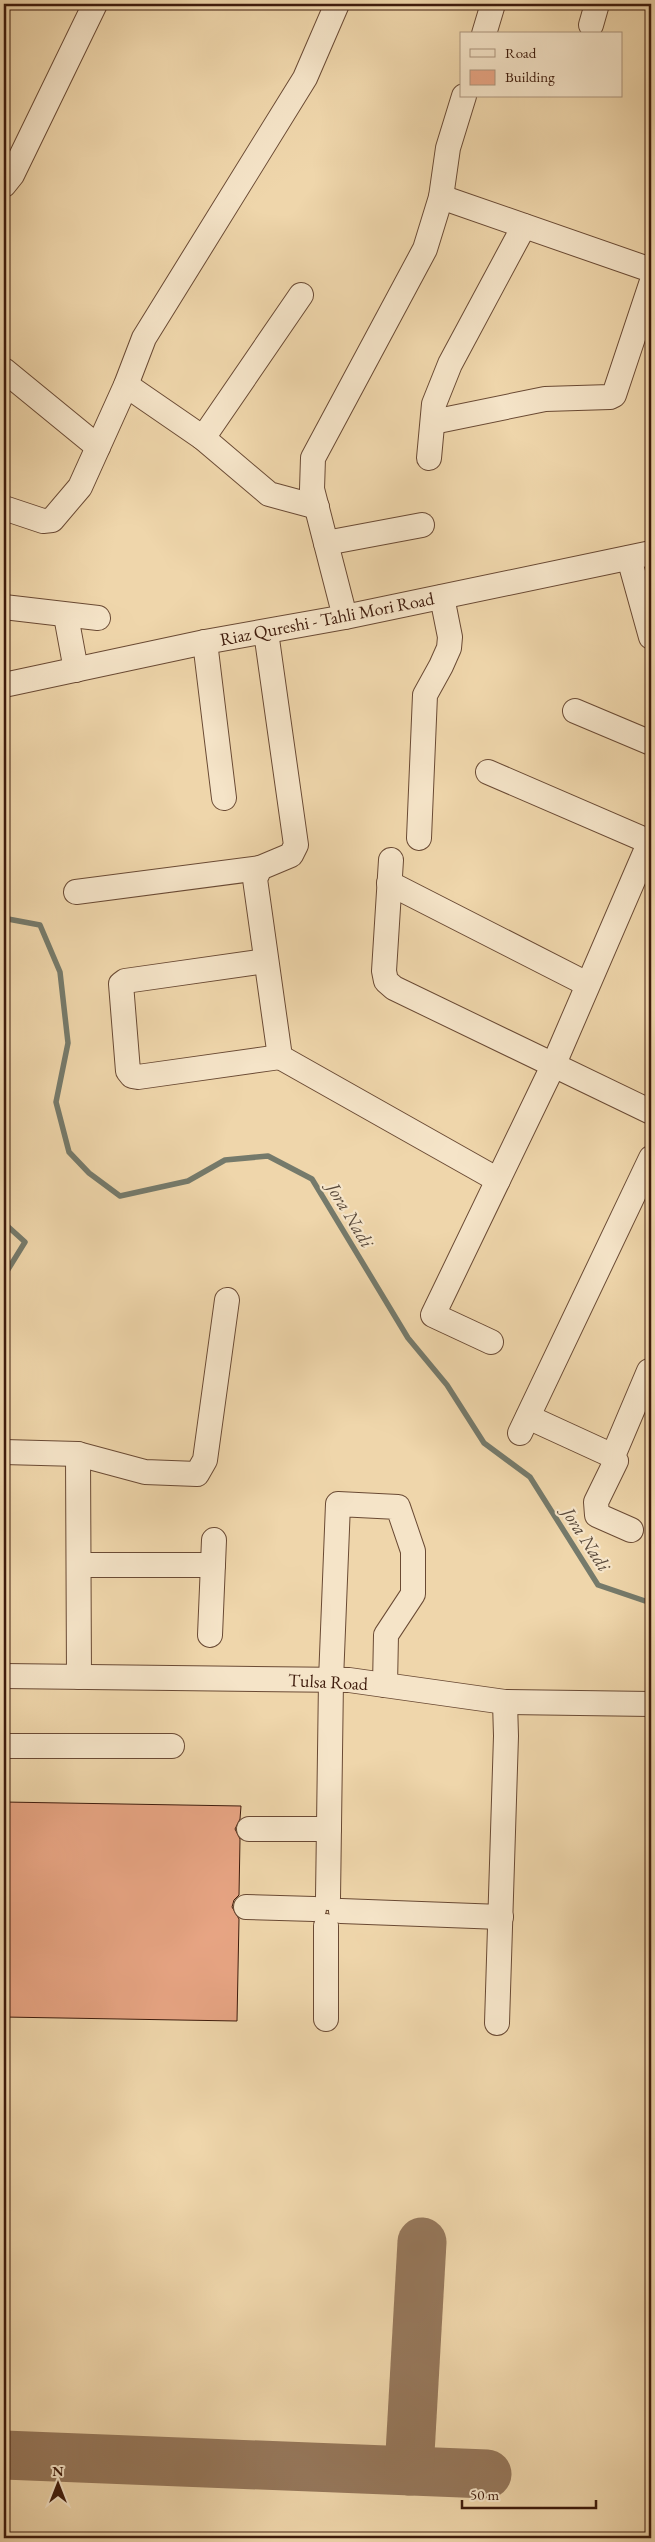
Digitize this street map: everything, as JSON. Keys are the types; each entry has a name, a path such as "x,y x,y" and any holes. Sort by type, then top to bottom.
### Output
{"street":[{"path":"4,185 12,175 95,4"},
{"path":"4,508 43,521 52,520 80,487 126,385 144,338 305,78 338,4"},
{"path":"485,32 493,4"},
{"path":"345,617 312,489 313,458 426,249 441,197 448,148 463,98"},
{"path":"441,197 651,270"},
{"path":"429,458 434,404 450,364 524,226"},
{"path":"433,422 545,399 610,397 614,395 651,284"},
{"path":"203,438 301,295"},
{"path":"4,370 98,447"},
{"path":"126,385 203,438 269,494 316,507"},
{"path":"326,543 422,525"},
{"path":"640,555 651,637"},
{"name":"Riaz Qureshi - Tahli Mori Road","path":"4,685 205,642 345,617 640,555"},
{"path":"420,838 426,695 449,648 450,637 442,597"},
{"path":"4,607 66,616 98,618"},
{"path":"66,616 76,670"},
{"path":"76,892 260,868 291,855 296,845 266,632"},
{"path":"205,642 224,798"},
{"path":"575,711 651,743"},
{"path":"488,772 650,844 552,1066 433,1315 491,1342"},
{"path":"260,868 255,879 280,1056"},
{"path":"587,984 390,872 384,971 386,981 394,988 552,1066 651,1112"},
{"path":"266,961 124,981 121,984 120,990 128,1071 132,1076 138,1077 280,1056 498,1180"},
{"path":"631,1530 597,1515 595,1509 596,1502 616,1462 613,1456 524,1425 651,1158"},
{"path":"4,1452 78,1454 145,1472 197,1474 205,1460 227,1300"},
{"path":"613,1456 649,1371"},
{"path":"78,1454 79,1677"},
{"path":"326,2019 331,1680 338,1504 398,1507 413,1551 413,1594 386,1635 385,1685"},
{"path":"210,1635 214,1540"},
{"path":"79,1564 213,1565"},
{"name":"Tulsa Road","path":"4,1676 331,1680 385,1685 505,1702 651,1704"},
{"path":"497,2023 506,1736 505,1702"},
{"path":"4,1746 172,1746"},
{"path":"249,1829 330,1829"},
{"path":"246,1907 501,1917"}],"building":[{"path":"4,1802 241,1806 240,1819 235,1829 240,1839 239,1895 234,1900 232,1907 239,1919 237,2021 4,2017"}],"waterway":[{"name":"Jora Nadi","path":"4,921 8,919 40,925 60,972 68,1043 56,1102 69,1152 89,1173 120,1196 188,1181 225,1160 268,1156 312,1179 408,1338 447,1385 484,1443 530,1477 598,1585 651,1603"},
{"name":"Jora Nadi","path":"4,1223 25,1242 4,1276"}],"taxiway":[{"path":"409,2471 422,2242"},
{"path":"4,2455 487,2474"}]}
